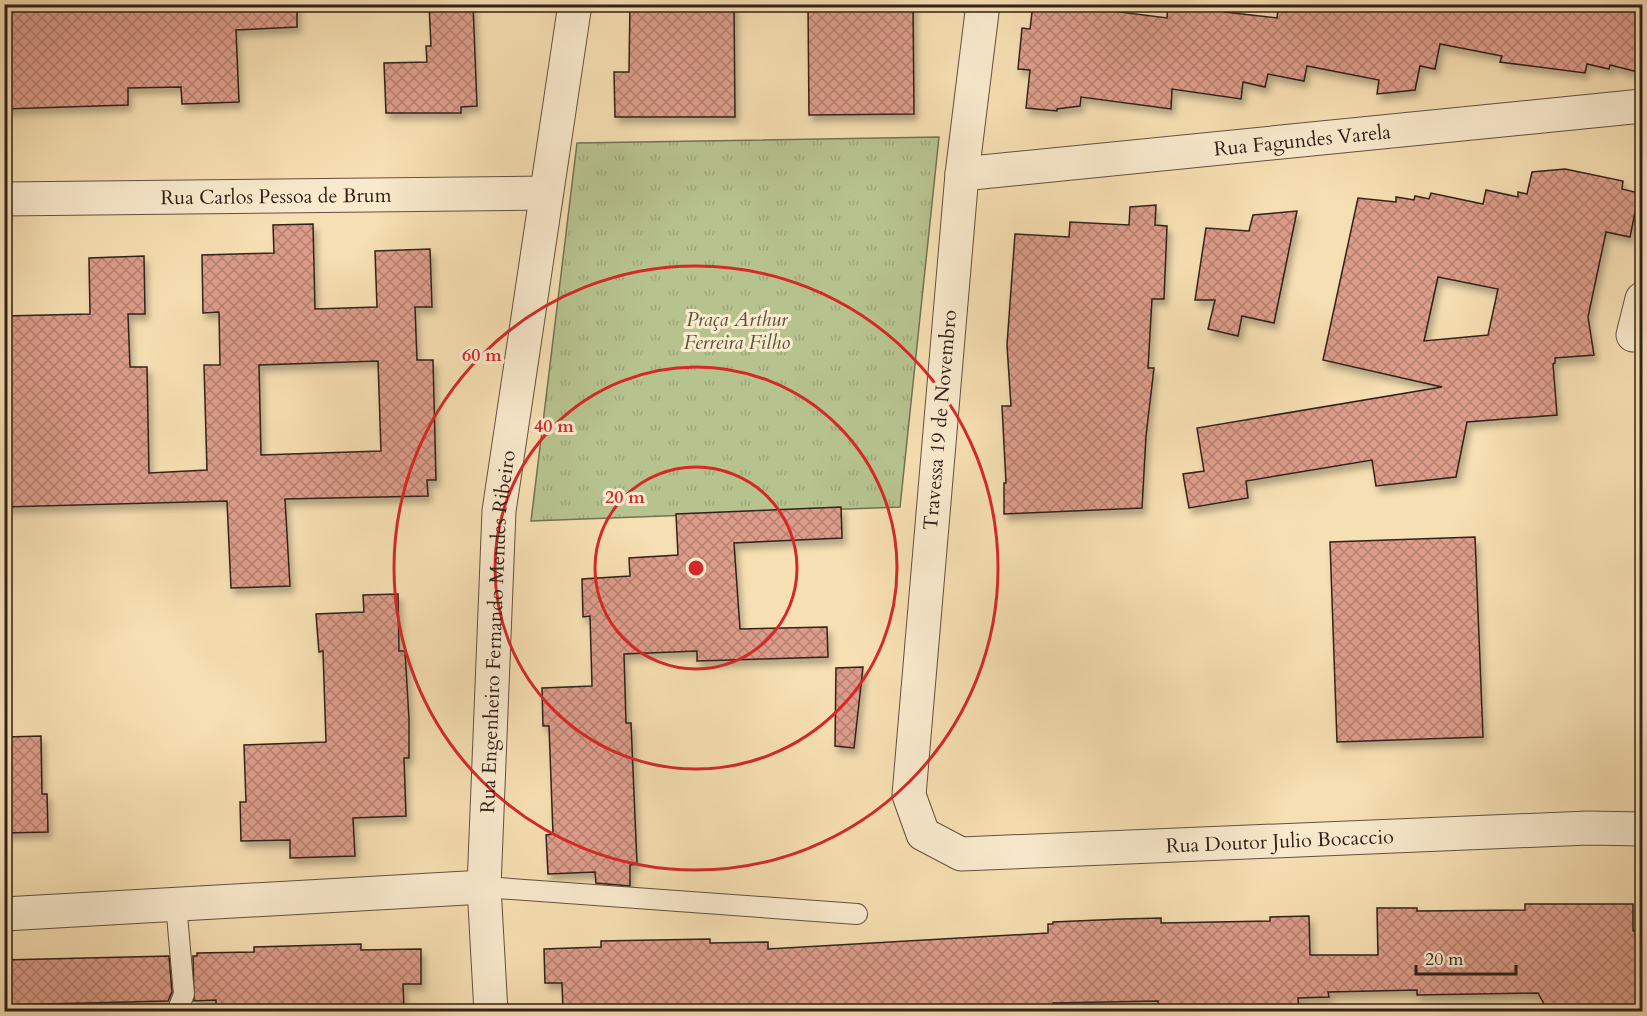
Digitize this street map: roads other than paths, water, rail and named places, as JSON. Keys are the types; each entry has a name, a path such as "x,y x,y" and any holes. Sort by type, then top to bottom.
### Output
{"street":[{"name":"Rua Engenheiro Fernando Mendes Ribeiro","path":"491,1011 484,887 499,510 574,4"},
{"name":"Travessa 19 de Novembro","path":"923,834 909,795 962,174 983,4"},
{"name":"Rua Fagundes Varela","path":"962,174 1642,106"},
{"name":"Rua Carlos Pessoa de Brum","path":"4,199 546,194"},
{"path":"1633,335 1642,299"},
{"name":"Rua Doutor Julio Bocaccio","path":"923,834 961,854 1588,828 1642,828"},
{"path":"4,914 484,887"}],"lane":[{"path":"484,887 857,914"},
{"path":"176,903 184,994 177,1011"}],"park label":[{"name":"Praça Arthur Ferreira Filho","path":"737,330"}]}
